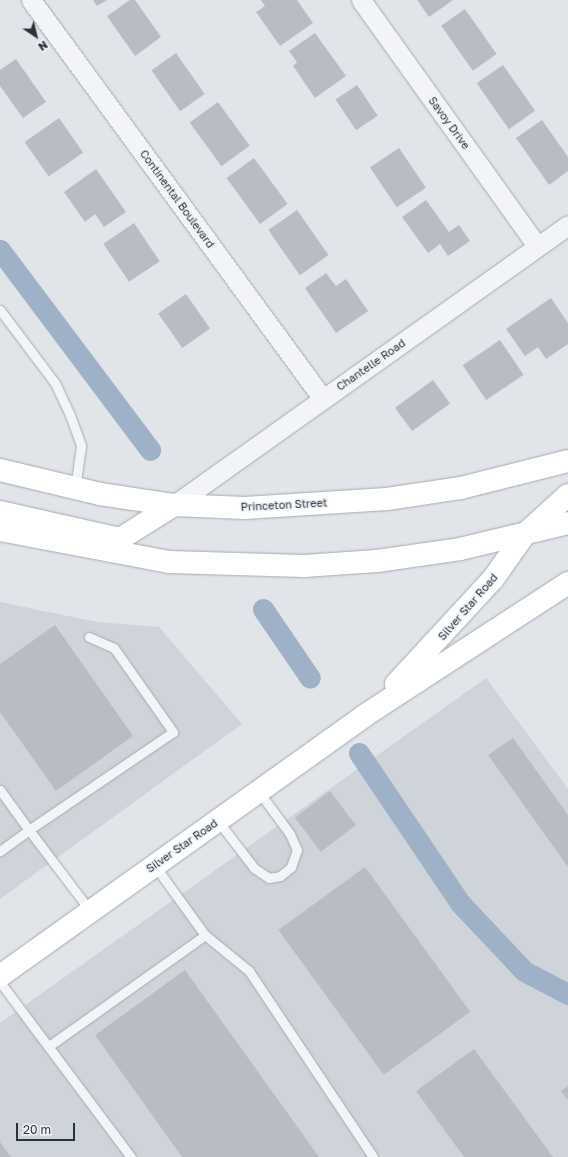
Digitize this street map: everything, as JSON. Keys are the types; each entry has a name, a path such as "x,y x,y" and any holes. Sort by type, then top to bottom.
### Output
{"main road":[{"name":"Princeton Street","path":"0,470 75,489 174,504 245,508 387,499 461,488 568,461"},
{"name":"Silver Star Road","path":"364,716 444,636 494,579 524,535 568,495"},
{"path":"0,512 120,539 174,504"},
{"path":"0,530 169,562 239,566 377,561 524,535 568,523"},
{"name":"Silver Star Road","path":"0,976 364,716 568,583"}],"street":[{"name":"Continental Boulevard","path":"31,0 323,399"},
{"name":"Savoy Drive","path":"361,0 538,246"},
{"name":"Chantelle Road","path":"174,504 568,225"}],"lane":[{"path":"0,310 55,383 70,415 81,446 75,489"},
{"path":"0,851 173,732 114,648 89,637"},
{"path":"0,790 91,912"},
{"path":"218,821 254,868 269,878 280,876 291,867 297,850 290,834 259,792"},
{"path":"154,866 205,935 249,971 373,1157"},
{"path":"49,1046 205,935"},
{"path":"0,982 131,1157"}],"shaded area":[{"path":"0,602 97,622 159,627 242,724 0,899"},
{"path":"486,678 568,789 568,1157 0,1157 0,1023"}],"building":[{"path":"93,0 107,0 97,6"},
{"path":"130,0 135,0 161,37 135,56 107,16"},
{"path":"261,0 297,0 313,23 280,46 256,12 265,6"},
{"path":"417,0 453,0 429,17"},
{"path":"465,9 497,54 473,71 441,26"},
{"path":"315,33 346,76 315,98 293,66 297,62 289,51"},
{"path":"176,53 205,94 180,111 151,70"},
{"path":"16,59 46,102 23,118 0,86 0,70"},
{"path":"503,65 535,111 509,129 477,83"},
{"path":"357,85 378,116 356,130 335,100"},
{"path":"218,102 250,146 221,166 190,123"},
{"path":"59,118 83,152 49,176 25,142"},
{"path":"542,120 568,157 568,171 549,185 516,138"},
{"path":"399,148 426,188 397,207 370,168"},
{"path":"254,158 288,204 260,224 226,178"},
{"path":"96,169 126,212 104,227 95,214 85,222 64,192"},
{"path":"426,200 449,232 459,225 470,241 448,256 440,244 428,253 402,217"},
{"path":"297,210 329,255 300,275 268,230"},
{"path":"134,223 160,261 129,282 103,244"},
{"path":"326,273 336,286 346,279 368,311 336,333 305,288"},
{"path":"186,294 210,328 182,348 158,314"},
{"path":"551,298 568,323 568,344 546,359 538,347 525,356 506,329"},
{"path":"500,340 523,375 486,400 463,365"},
{"path":"433,380 450,403 412,431 395,408"},
{"path":"55,625 133,736 56,791 0,712 0,664"},
{"path":"513,738 568,815 568,867 488,755"},
{"path":"330,791 356,825 321,852 295,817"},
{"path":"365,867 470,1012 384,1075 278,930"},
{"path":"185,970 319,1157 182,1157 95,1035"},
{"path":"474,1049 553,1157 464,1157 416,1091"},
{"path":"568,1086 568,1100 561,1091"},
{"path":"0,1142 11,1157 0,1157"}],"waterway":[{"path":"0,250 150,450"},
{"path":"263,609 310,678"},
{"path":"359,753 460,903 524,971 568,994"}]}
